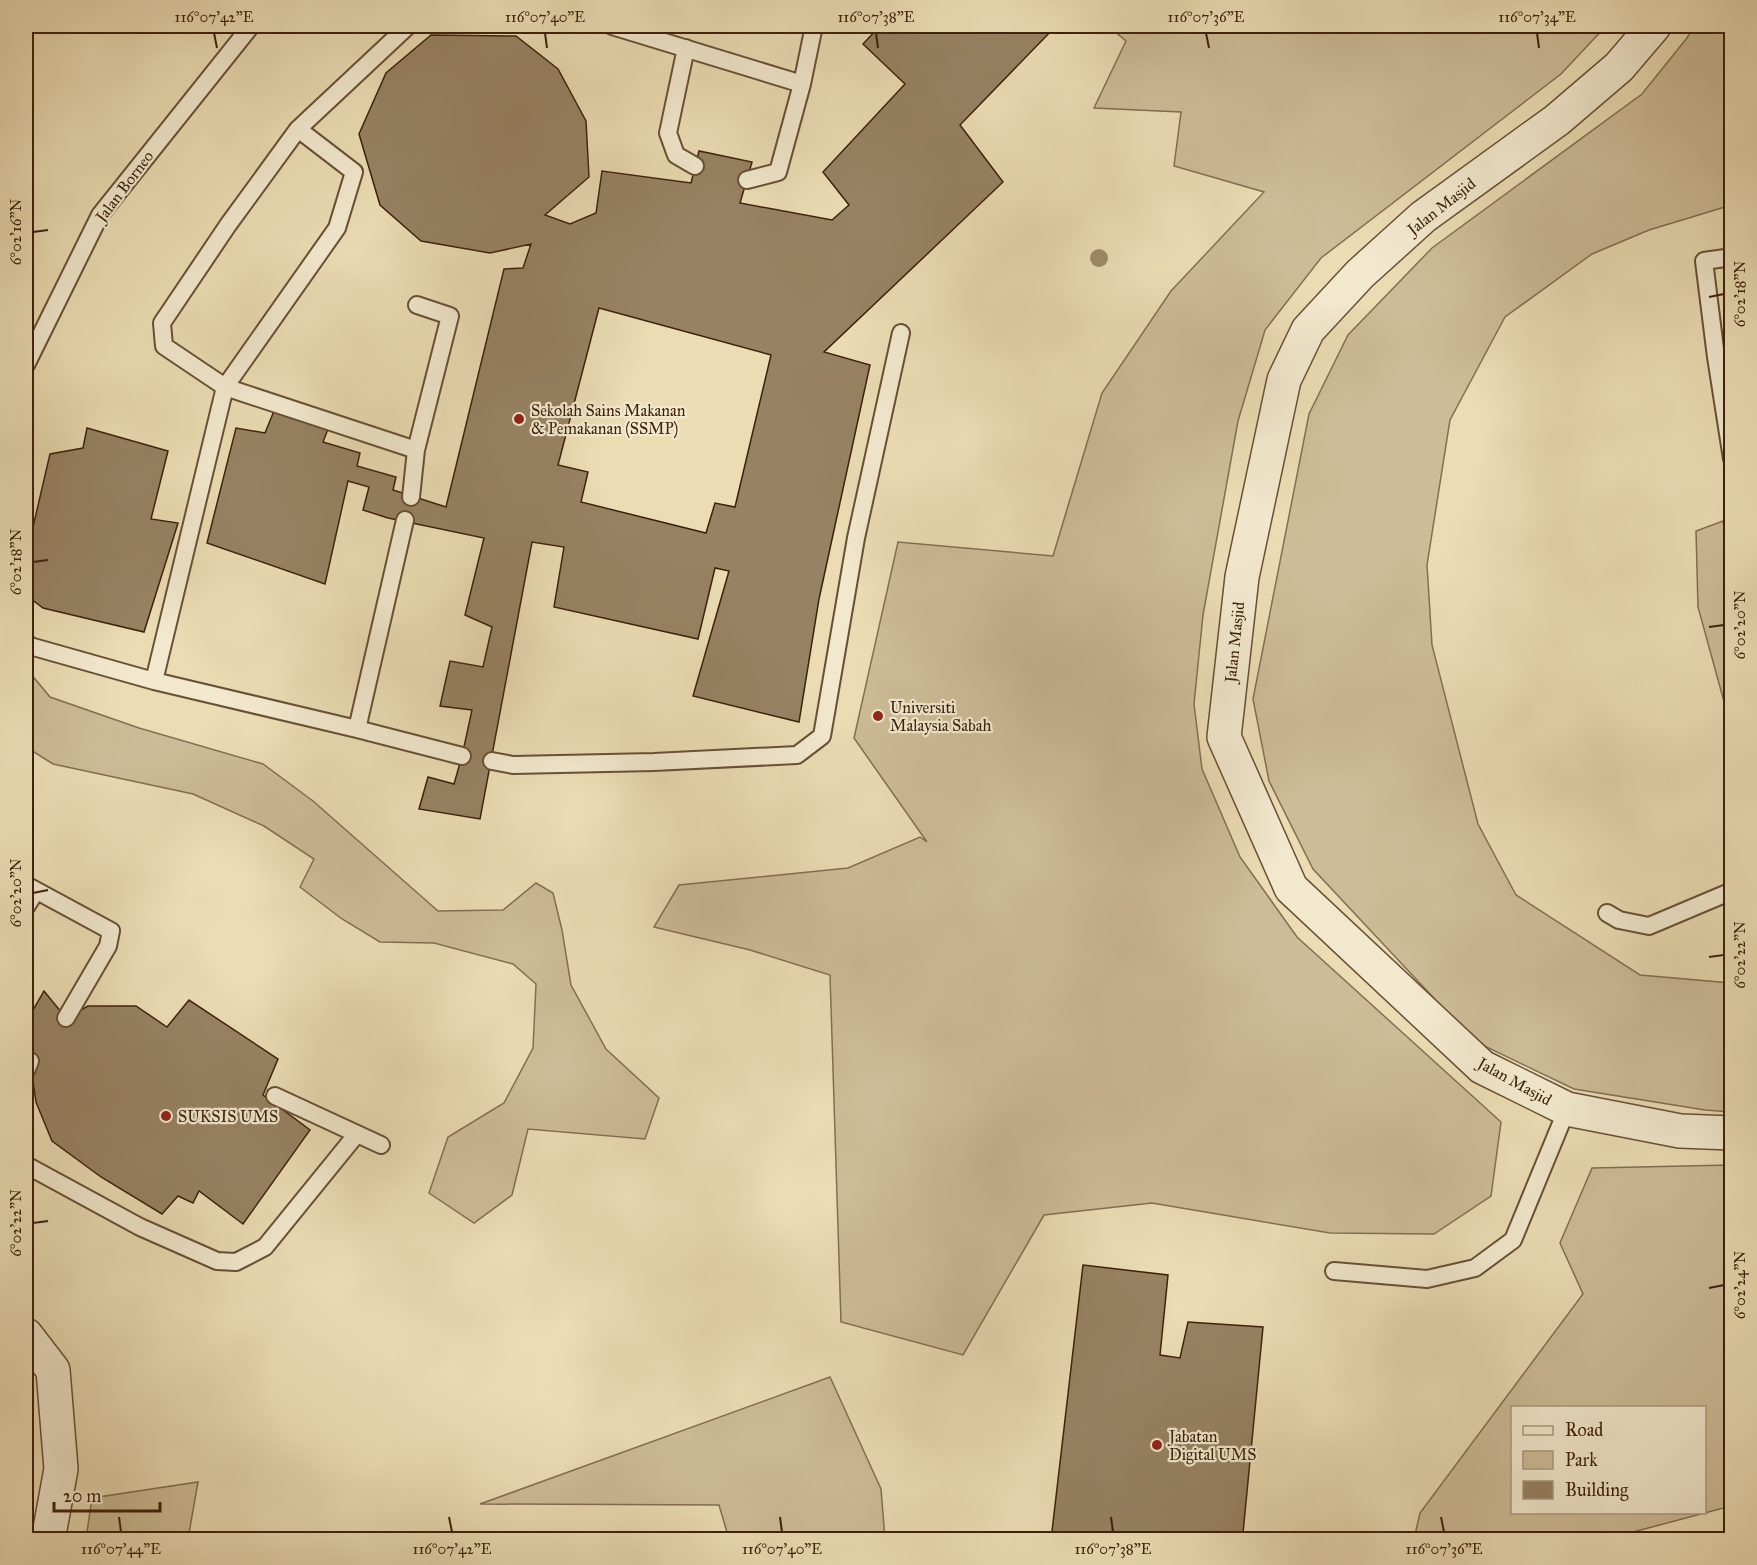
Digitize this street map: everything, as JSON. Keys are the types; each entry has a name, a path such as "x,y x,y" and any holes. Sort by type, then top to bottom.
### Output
{"street":[{"name":"Jalan Masjid","path":"1654,26 1618,67 1557,120 1423,217 1360,274 1308,330 1284,380 1242,577 1224,737 1291,888 1482,1067 1567,1109 1680,1131 1731,1133"},
{"path":"26,1335 53,1371 61,1469 48,1539"}],"lane":[{"name":"Jalan Borneo","path":"26,365 100,215 251,26"},
{"path":"408,26 298,129 228,225 162,323 164,346 225,387 416,450"},
{"path":"747,180 778,172 802,84 814,26"},
{"path":"622,27 802,84"},
{"path":"686,48 669,133 676,155 695,166"},
{"path":"154,681 225,387 337,228 354,172 298,129"},
{"path":"1731,257 1704,261 1731,459"},
{"path":"411,497 416,450 450,316 417,305"},
{"path":"492,760 525,765 797,755 822,736 856,538 901,333"},
{"path":"357,729 405,520"},
{"path":"26,642 30,646 154,681 462,756"},
{"path":"26,907 31,888 111,931 108,946 66,1018"},
{"path":"1607,913 1619,920 1649,926 1731,891"},
{"path":"274,1096 381,1145"},
{"path":"1334,1270 1427,1280 1475,1268 1513,1240 1567,1109"},
{"path":"26,1165 140,1227 217,1261 236,1262 265,1247 356,1135"}],"green space":[{"path":"1108,26 1606,26 1561,74 1321,258 1265,330 1238,421 1203,615 1194,704 1202,769 1240,857 1297,937 1501,1122 1491,1196 1434,1234 1330,1233 1152,1203 1044,1215 963,1355 841,1322 830,975 750,950 654,927 679,885 848,868 920,837 927,842 854,738 898,542 1053,556 1102,393 1171,291 1264,192 1174,166 1181,112 1094,108 1126,41"},
{"path":"1694,26 1731,26 1731,207 1649,230 1592,254 1505,317 1450,420 1427,565 1432,645 1478,824 1516,895 1640,975 1731,983 1731,1112 1574,1089 1474,1041 1313,869 1269,781 1253,699 1309,414 1348,335 1432,248 1642,94"},
{"path":"1723,521 1732,562 1731,727 1698,607 1696,531"},
{"path":"26,668 50,697 139,728 263,764 313,801 438,911 503,910 536,883 553,893 571,985 606,1049 659,1098 645,1139 528,1129 512,1195 474,1223 429,1193 448,1137 504,1103 533,1048 536,984 513,964 434,943 380,942 342,919 300,887 314,859 264,826 193,794 53,764 26,747"},
{"path":"1731,1165 1731,1506 1706,1513 1706,1406 1511,1406 1511,1514 1701,1514 1622,1535 1620,1539 1414,1539 1420,1513 1583,1294 1560,1243 1592,1168"},
{"path":"830,1377 881,1489 885,1539 729,1539 719,1505 480,1504"},
{"path":"198,1482 188,1539 86,1539 92,1498"}],"building":[{"name":"Sekolah Sains Makanan & Pemakanan (SSMP)","path":"880,26 1056,26 960,125 1003,182 824,352 870,365 819,599 799,722 693,696 729,571 715,568 698,639 554,607 564,547 532,542 480,819 419,809 428,777 454,784 462,756 472,710 440,706 450,661 483,667 492,627 465,615 484,538 388,518 363,510 369,487 348,481 325,584 207,543 236,428 265,433 274,411 328,429 323,442 360,453 357,466 396,477 393,490 446,507 504,269 523,268 531,244 490,253 421,241 380,205 359,134 386,73 431,35 516,36 558,69 586,121 589,177 545,215 570,224 596,213 602,171 691,183 699,151 752,162 740,203 832,220 849,205 823,172 905,84 863,44","holes":["599,308 771,355 735,507 715,503 706,533 581,502 588,472 558,465"]},
{"path":"87,428 168,451 151,519 178,523 144,632 43,608 26,595 26,557 50,454 83,448"},
{"name":"SUKSIS UMS","path":"44,991 66,1018 88,1006 136,1006 167,1027 189,1000 278,1059 263,1095 310,1130 243,1224 199,1191 193,1203 178,1196 162,1214 101,1177 52,1141 36,1102 30,1061 26,1056 26,1022"},
{"name":"Jabatan Digital UMS","path":"1083,1265 1168,1275 1160,1355 1180,1358 1188,1322 1263,1327 1243,1533 1268,1537 1267,1540 1051,1540"}],"place":[{"name":"Sekolah Sains Makanan & Pemakanan (SSMP)","path":"519,419"},
{"name":"Universiti Malaysia Sabah","path":"878,716"},
{"name":"SUKSIS UMS","path":"166,1116"},
{"name":"Jabatan Digital UMS","path":"1157,1445"}]}
